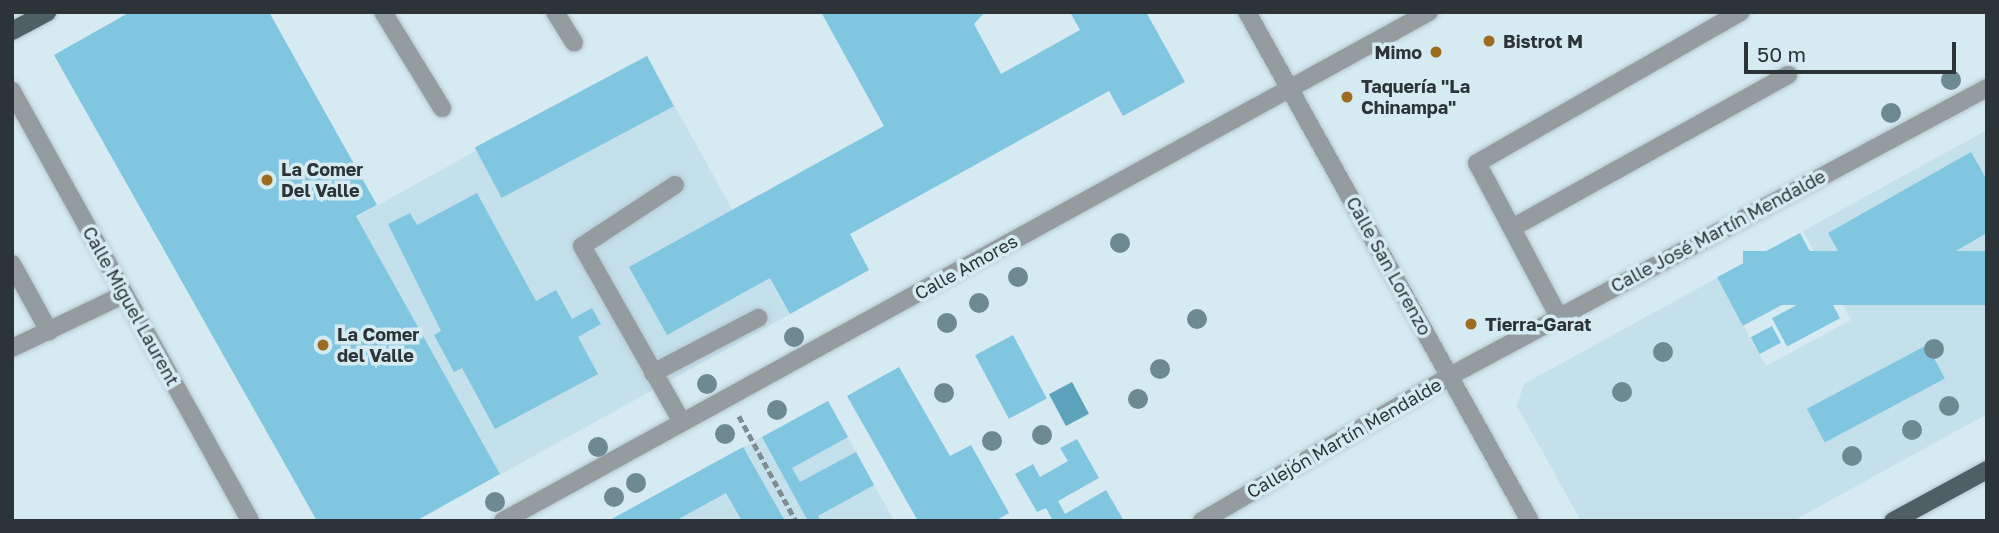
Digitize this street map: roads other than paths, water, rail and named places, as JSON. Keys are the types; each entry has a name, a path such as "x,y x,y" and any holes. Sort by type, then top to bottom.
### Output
{"main road":[{"path":"12,31 47,12"},
{"path":"1894,521 1987,470"}],"street":[{"path":"383,12 442,108"},
{"path":"555,12 574,43"},
{"name":"Calle San Lorenzo","path":"1247,12 1530,521"},
{"name":"Calle Amores","path":"503,521 1429,12"},
{"path":"1559,317 1476,163 1741,12"},
{"path":"1512,228 1788,75"},
{"name":"Calle José Martín Mendalde","path":"1450,376 1987,88"},
{"name":"Calle Miguel Laurent","path":"12,91 250,521"},
{"path":"675,185 582,246 682,422"},
{"path":"12,264 49,331"},
{"path":"12,348 125,294"},
{"path":"653,373 758,318"},
{"name":"Callejón Martín Mendalde","path":"1202,521 1450,376"}],"water":[{"path":"1072,382 1089,414 1066,426 1049,394"}],"place":[{"name":"Bistrot M","path":"1489,41"},
{"name":"Mimo","path":"1436,52"},
{"name":"Taquería \"La Chinampa\"","path":"1347,97"},
{"name":"La Comer Del Valle","path":"267,180"},
{"name":"Tierra-Garat","path":"1471,324"},
{"name":"La Comer del Valle","path":"323,345"}]}
